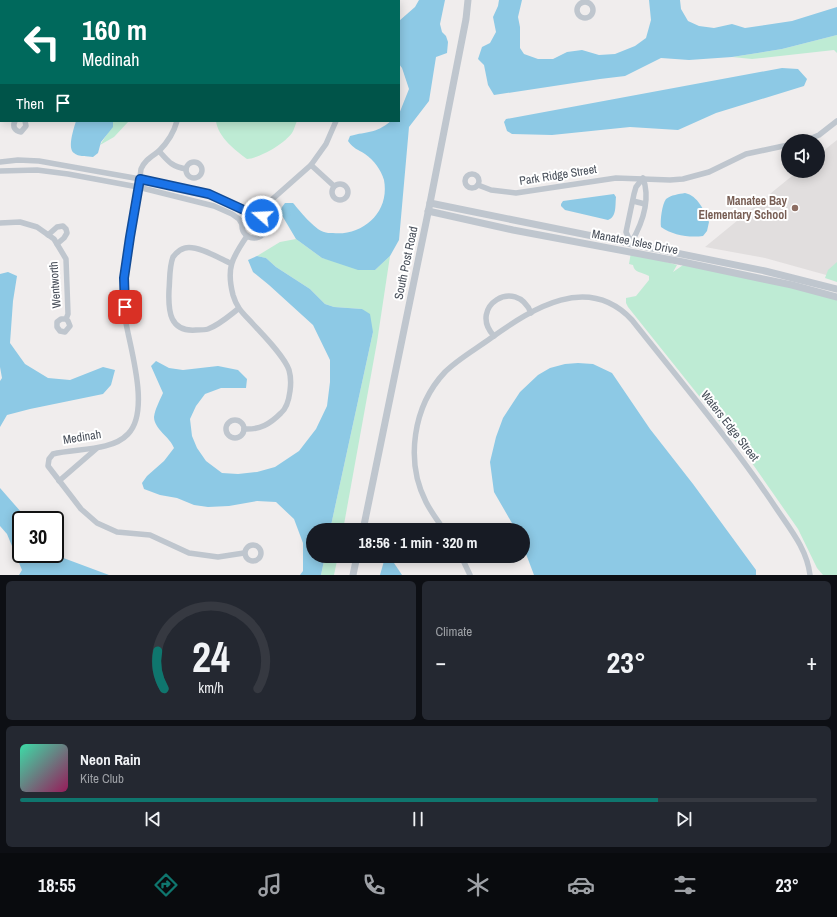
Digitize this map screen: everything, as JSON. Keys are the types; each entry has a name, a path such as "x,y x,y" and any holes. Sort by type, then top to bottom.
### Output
{"street":[{"name":"South Post Road","path":"363,523 430,203 466,19 468,0"},
{"path":"820,134 837,121"},
{"path":"14,122 13,124 14,128 21,132 26,126 25,122"},
{"name":"Medinah","path":"177,122 174,129 159,151 144,162 141,169 124,278 126,321 137,380 138,410 135,422 128,434 116,442 96,449 88,448 53,454 49,459 48,466 81,509 97,523 117,532 150,536 189,553 218,557 244,553"},
{"path":"242,224 246,216 257,214 311,165 326,144 336,122"},
{"name":"Park Ridge Street","path":"478,185 491,190 516,193 616,178 670,180 698,176 746,154 781,147"},
{"path":"159,151 171,164 176,167 186,169"},
{"path":"0,162 18,160 39,161 140,179 209,194 246,211 257,214 266,221 267,226 263,235 255,238 247,236 243,231 242,224 239,219 232,214 214,206 138,187 68,174 37,170 0,171"},
{"path":"311,165 334,186"},
{"path":"631,252 631,243 626,232 636,187 643,178"},
{"path":"631,243 641,225 645,204 646,187 643,178"},
{"path":"633,201 645,204"},
{"name":"Manatee Isles Drive","path":"430,203 758,269 837,289"},
{"name":"Manatee Isles Drive","path":"428,211 520,231 792,285 837,297"},
{"name":"Wentworth","path":"0,223 20,222 37,228 54,239 66,259 68,314 66,319"},
{"path":"48,235 57,227 63,226 66,229 67,233 64,238 57,244"},
{"path":"244,429 254,430 264,427 273,422 284,411 290,398 291,381 288,369 279,355 238,309 231,284 230,263 247,236"},
{"path":"230,263 192,247 183,248 177,252 173,257 171,265 169,296 171,317 180,329 187,331 207,330 238,309"},
{"path":"757,278 758,269"},
{"path":"494,336 488,328 486,317 489,307 496,300 506,296 517,298 526,304 531,313"},
{"name":"Waters Edge Street","path":"439,523 425,502 414,464 414,445 417,427 429,393 445,372 494,336 531,313 556,301 574,297 594,298 612,304 623,311 632,320 754,474 802,547 810,575"},
{"path":"59,481 96,449"},
{"path":"353,575 356,563"},
{"path":"464,563 470,575"}],"shaded area":[{"name":"Manatee Bay Elementary School","path":"837,140 837,278 765,258 705,247 789,178 825,178 825,149"}],"green space":[{"path":"837,35 837,53 834,50 752,59 732,57 782,49"},
{"path":"113,122 128,122 114,137 100,145 113,125"},
{"path":"216,122 297,122 292,133 278,146 258,156 247,159 232,147 217,127"},
{"path":"296,239 322,258 375,270 390,256 377,342 344,523 332,523 373,332 362,309 334,307 325,304 310,289 276,267 266,258 257,256 280,242"},
{"path":"631,252 677,265 673,272 686,263 837,297 837,575 823,575 817,568 798,529 747,456 628,307 626,298 636,296 649,280 649,276 635,270 633,265 629,264"},
{"path":"837,262 837,282 825,278 828,270"},
{"path":"324,563 337,563 334,575 321,575"}],"water":[{"path":"419,0 445,0 440,24 442,32 446,36 448,42 447,53 436,57 429,101 409,127 399,240 390,256 375,270 358,270 322,258 296,239 280,212 285,203 293,203 307,219 320,230 333,233 344,233 364,226 372,220 378,212 383,202 385,192 383,176 371,159 348,141 350,136 371,132 390,122 400,122 400,112 409,89 400,65 400,20 415,7"},
{"path":"499,0 522,0 518,17 520,27 520,48 524,54 538,59 553,59 567,52 582,50 599,55 615,54 635,46 646,38 651,20 649,0 680,0 681,9 688,21 699,26 714,28 732,24 745,28 792,21 837,7 837,35 782,49 732,57 689,60 661,58 625,76 494,95 488,85 484,65 478,59 482,47 490,43 496,32 493,17"},
{"path":"782,68 798,69 807,79 804,86 716,113 678,130 630,127 552,135 512,134 507,131 504,122 506,119"},
{"path":"76,122 113,122 113,127 101,142 98,153 93,157 74,153 71,147"},
{"path":"685,193 697,200 703,208 709,222 707,231 703,236 692,237 681,235 665,230 661,227 663,205 666,199"},
{"path":"614,194 616,197 615,210 613,216 608,220 565,210 561,206 563,201"},
{"path":"257,256 266,258 276,267 310,289 325,304 334,307 362,309 370,314 373,332 332,523 306,523 306,563 324,563 321,575 300,575 303,571 303,543 294,519 276,502 257,501 229,506 208,507 194,505 177,498 160,495 144,489 142,483 147,476 164,461 174,448 159,429 154,417 163,393 151,366 156,361 169,368 183,370 218,366 238,370 247,379 246,388 221,388 205,394 196,406 190,419 192,436 197,448 206,461 222,473 238,474 257,472 275,467 299,451 316,429 327,406 330,382 330,360 313,325 253,272 248,260"},
{"path":"8,272 17,276 13,301 10,343 25,364 48,378 70,380 103,367 115,370 111,385 103,394 7,415 0,427 0,381 2,378 0,367 0,274"},
{"path":"565,364 593,364 612,373 650,429 693,484 756,570 756,575 534,575 529,563 530,523 512,523 494,492 490,462 496,437 503,418 520,392 538,375 550,368"},
{"path":"0,488 20,511 12,511 12,546 7,534 0,526"},
{"path":"64,558 109,575 19,575 22,570 19,563 64,563"},
{"path":"383,563 394,563 402,575 380,575"}],"place":[{"name":"Manatee Bay Elementary School","path":"795,208"}],"route":[{"path":"125,307 124,278 140,179 209,194 246,211 262,216"}]}
